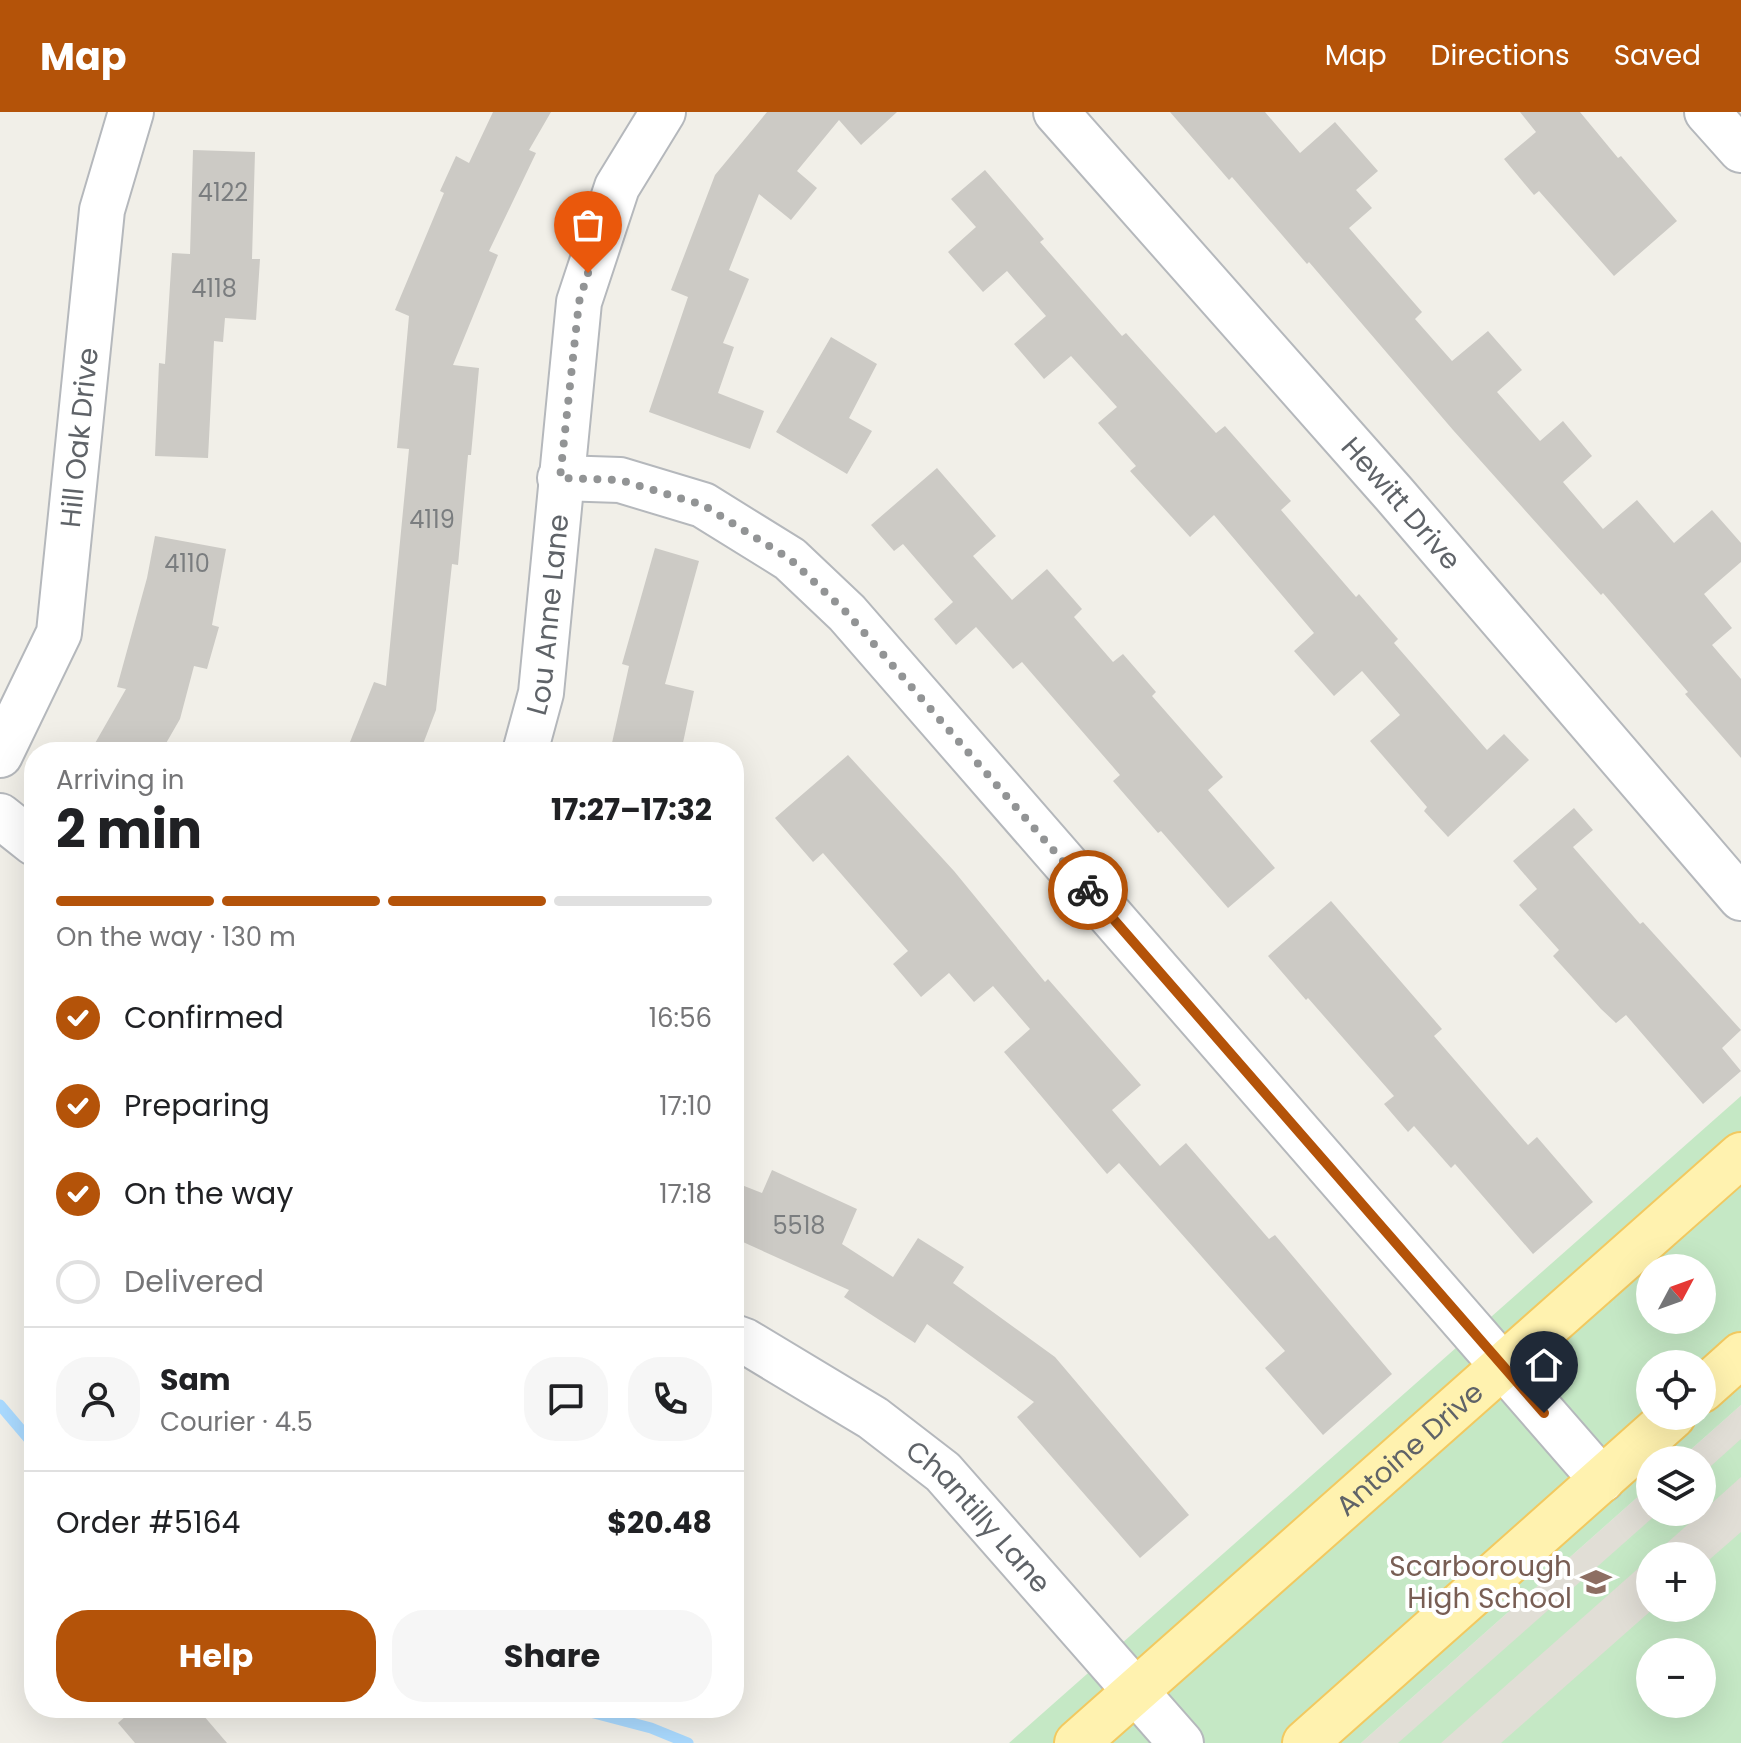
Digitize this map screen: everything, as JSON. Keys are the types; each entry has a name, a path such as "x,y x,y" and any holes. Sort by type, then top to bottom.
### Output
{"main road":[{"name":"Antoine Drive","path":"1077,1743 1741,1155"},
{"path":"1716,1377 1741,1355"},
{"path":"1305,1743 1657,1430"}],"street":[{"name":"Hill Oak Drive","path":"0,755 59,633 102,210 131,112"},
{"name":"Lou Anne Lane","path":"528,742 541,693 579,302 617,187 663,112"},
{"name":"Hewitt Drive","path":"1056,112 1384,482 1741,898"},
{"path":"1707,112 1741,150"},
{"path":"560,478 620,480 703,505 790,559 847,613 1602,1480"},
{"path":"0,816 24,835"},
{"name":"Chantilly Lane","path":"744,1341 873,1418 943,1472 1181,1743"}],"shaded area":[{"name":"Scarborough High School","path":"1741,1405 1741,1743 1361,1743 1636,1498 1636,1526 1716,1526 1716,1446 1695,1446"}],"green space":[{"path":"1741,1096 1741,1405 1716,1427 1716,1350 1636,1350 1636,1430 1713,1430 1695,1446 1636,1446 1636,1498 1361,1743 1009,1743"},
{"path":"1741,1439 1741,1477 1716,1499 1716,1461"},
{"path":"1643,1526 1686,1526 1668,1542 1636,1542 1636,1570 1441,1743 1398,1743"},
{"path":"1741,1532 1741,1743 1501,1743 1638,1622 1716,1622 1716,1554"}],"building":[{"path":"493,112 551,112 529,150 536,153 489,251 498,255 453,365 479,368 458,565 452,564 436,710 424,742 350,742 374,682 386,686 409,449 397,448 409,316 395,310 444,193 440,191 456,156 469,163"},
{"path":"767,112 897,112 861,145 839,120 797,171 817,188 791,220 759,194 729,270 749,279 723,343 734,347 718,393 764,411 750,449 649,412 688,297 671,290 715,175"},
{"path":"1170,112 1265,112 1300,153 1335,122 1378,171 1356,190 1372,208 1349,228 1422,312 1415,319 1452,361 1488,331 1522,370 1497,392 1540,441 1563,421 1592,456 1563,482 1603,529 1637,500 1674,543 1712,510 1741,543 1741,562 1704,594 1732,628 1712,645 1741,679 1741,758 1603,593 1601,595 1453,430 1309,262 1307,264 1232,177 1229,180"},
{"path":"1520,112 1580,112 1677,221 1614,276 1539,191 1534,195 1504,159 1536,132"},
{"path":"193,150 255,152 252,259 260,259 256,320 225,318 223,342 214,341 208,458 155,456 159,363 165,364 172,253 190,254"},
{"path":"985,170 1044,239 1040,242 1122,336 1126,333 1216,433 1225,426 1291,501 1281,510 1356,597 1359,594 1398,639 1394,643 1487,750 1504,734 1529,760 1448,837 1424,811 1427,807 1370,741 1400,715 1362,671 1334,696 1294,651 1314,633 1214,515 1190,537 1130,471 1136,466 1098,423 1117,407 1071,356 1044,379 1014,344 1046,316 1007,271 983,292 948,252 976,227 951,199"},
{"path":"831,337 877,364 849,418 872,431 847,474 776,432"},
{"path":"937,468 996,536 973,556 1012,600 1047,569 1082,609 1074,617 1113,662 1123,654 1156,692 1152,696 1223,777 1208,790 1275,868 1228,908 1113,781 1120,775 1022,662 1013,669 976,627 956,645 934,619 953,602 903,544 894,551 871,525"},
{"path":"155,536 226,549 212,625 219,627 207,669 194,666 180,719 167,742 96,742 126,689 117,687 147,578"},
{"path":"655,548 699,561 665,684 694,691 683,742 612,742 629,666 622,664"},
{"path":"848,755 954,871 1045,982 1048,979 1141,1085 1112,1110 1160,1166 1186,1143 1269,1239 1275,1235 1392,1374 1323,1435 1265,1368 1285,1351 1119,1163 1107,1174 1004,1052 1030,1029 993,986 974,1002 949,973 921,997 893,964 908,951 823,853 813,862 775,818"},
{"path":"1574,808 1593,830 1573,847 1640,924 1643,922 1741,1030 1722,1048 1741,1071 1703,1104 1626,1015 1616,1023 1601,1009 1553,956 1559,950 1519,905 1537,889 1513,861"},
{"path":"1331,901 1442,1029 1434,1036 1528,1145 1537,1137 1593,1202 1533,1254 1455,1164 1451,1168 1414,1126 1408,1132 1384,1104 1394,1096 1268,956"},
{"path":"772,1170 857,1209 842,1244 893,1277 918,1238 964,1267 953,1283 1055,1357 1189,1515 1140,1558 1017,1417 1034,1402 927,1324 915,1343 844,1297 849,1290 744,1243 744,1186 762,1193"},
{"path":"124,1718 206,1718 227,1743 135,1743 118,1723"}],"waterway":[{"path":"0,1405 24,1433"},
{"path":"613,1718 651,1728 688,1743"}],"way so far":[{"path":"588,273 579,302 560,478 620,480 703,505 790,559 847,613 1088,890"}],"place":[{"name":"Scarborough High School","path":"1596,1582"}],"route":[{"path":"1088,890 1544,1413"}]}
